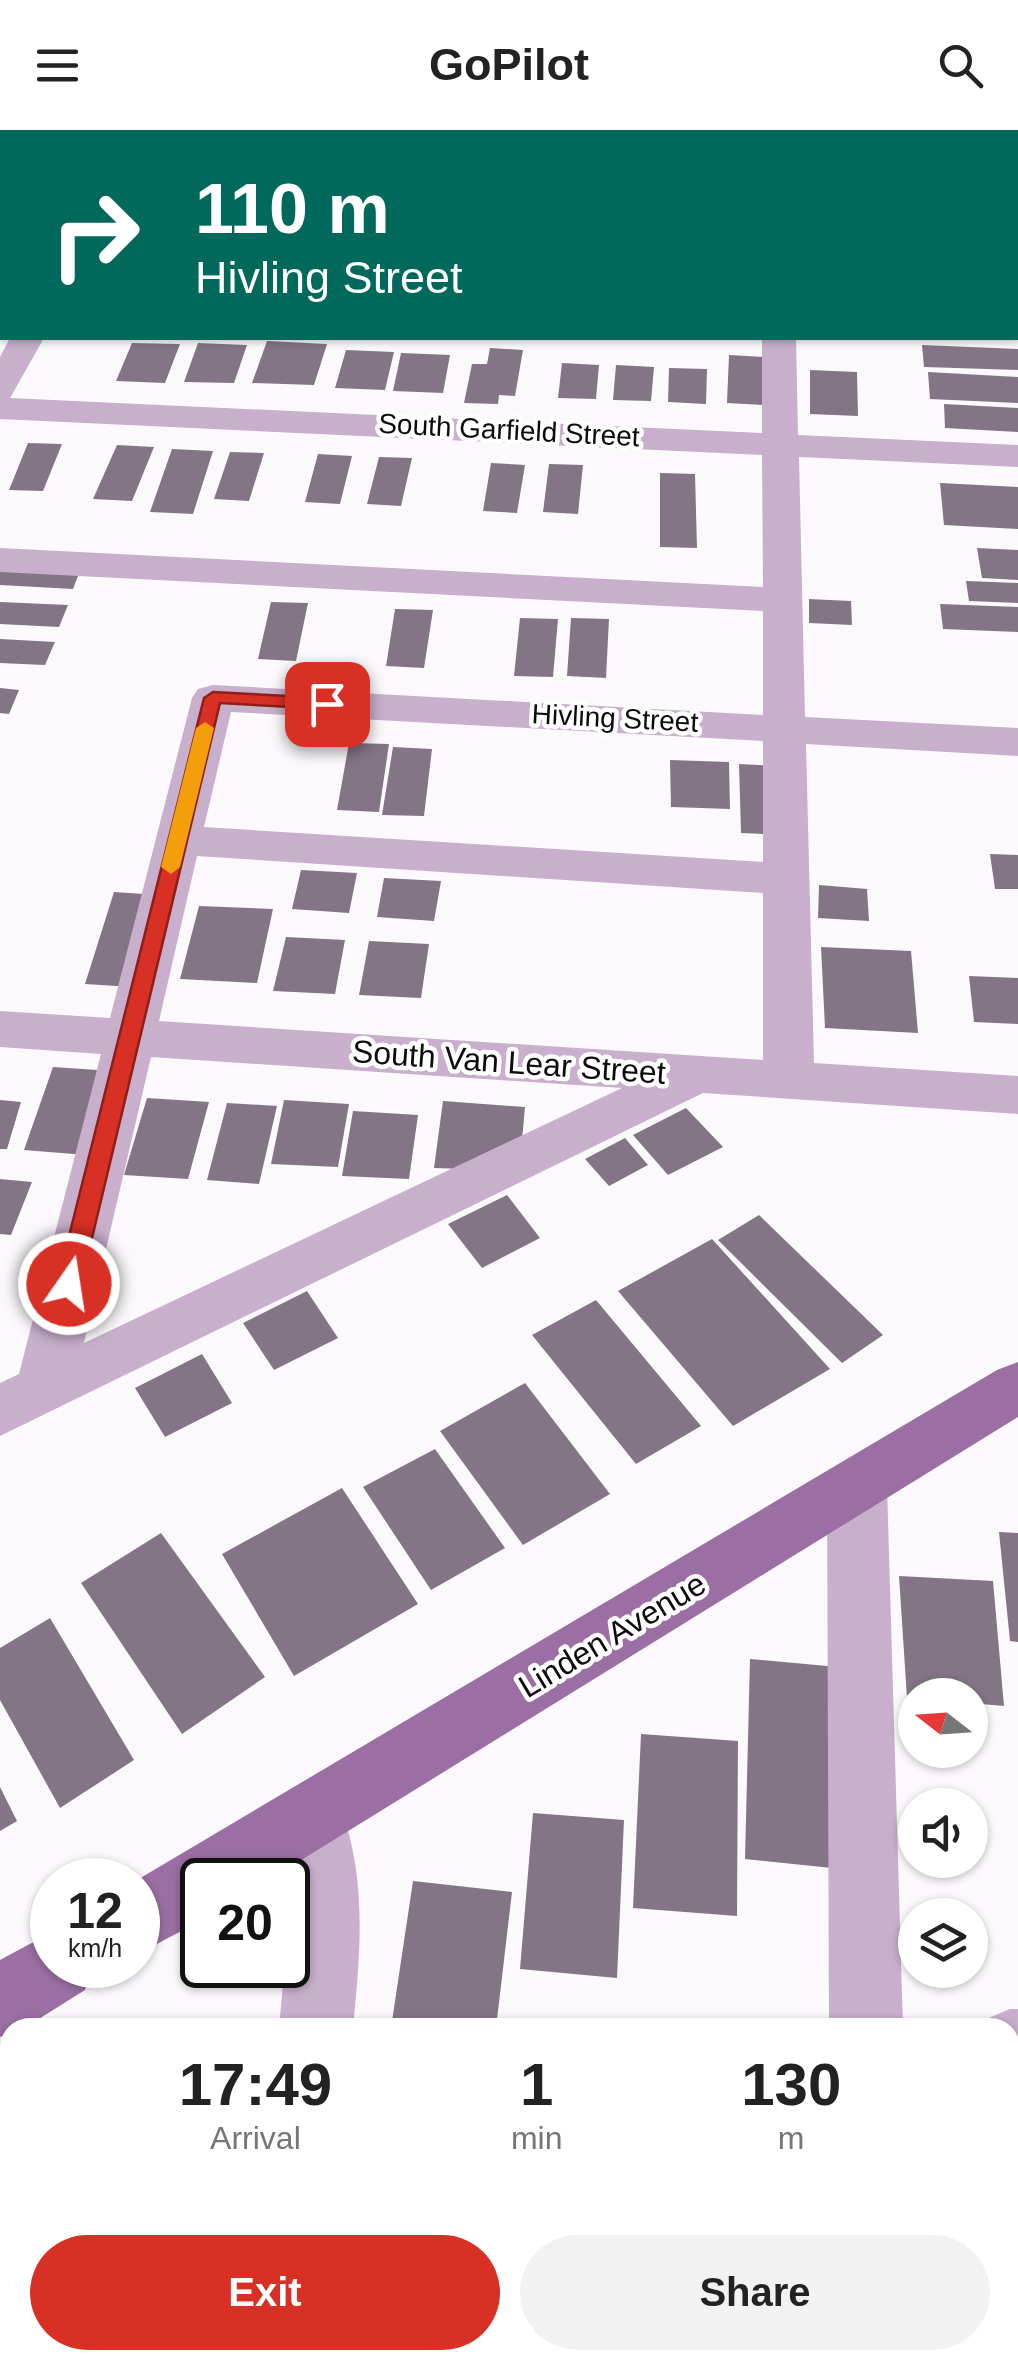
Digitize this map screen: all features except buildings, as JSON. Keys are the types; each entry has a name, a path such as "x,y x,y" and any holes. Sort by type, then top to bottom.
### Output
{"main road":[{"name":"Linden Avenue","path":"240,1858 1018,1387"},
{"path":"0,2000 30,1982"}],"street":[{"path":"0,390 26,340"},
{"path":"779,340 788,1080"},
{"name":"South Garfield Street","path":"0,408 1018,456"},
{"path":"0,560 782,600"},
{"name":"Hivling Street","path":"178,840 213,698 784,726 1018,742"},
{"path":"22,1400 128,1037 178,840 786,879"},
{"name":"South Van Lear Street","path":"0,1028 1018,1095"},
{"path":"22,1400 698,1074"},
{"path":"857,1486 866,2018"},
{"path":"310,1817 323,1851 329,1914 317,2018"}],"slow traffic":[{"path":"171,867 205,728"}],"route":[{"path":"69,1284 213,698 327,704"}]}
